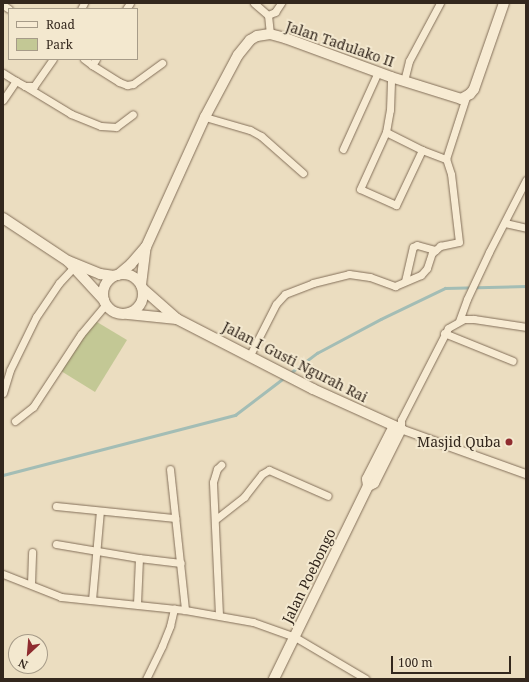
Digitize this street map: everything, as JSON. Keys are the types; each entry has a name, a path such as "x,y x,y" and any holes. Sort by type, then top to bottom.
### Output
{"main road":[{"path":"466,97 474,89 504,3"},
{"name":"Jalan Tadulako II","path":"142,287 146,247 205,117 244,46 257,36 270,34 285,38 456,99 466,97"},
{"path":"3,218 71,264 116,314 128,314 139,307 142,302 142,287 134,277 129,275 116,276 100,274 71,264"},
{"path":"105,302 104,289 106,284 131,264 146,247"},
{"name":"Jalan I Gusti Ngurah Rai","path":"142,287 177,319 250,355 313,389 399,425"},
{"name":"Jalan I Gusti Ngurah Rai","path":"128,314 177,319"},
{"name":"Jalan Poebongo","path":"274,679 368,486 374,483 399,425"}],"street":[{"path":"254,3 268,15 270,34"},
{"path":"268,15 275,12 281,3"},
{"path":"404,81 409,61 440,3"},
{"path":"25,86 31,87 36,84 52,60"},
{"path":"94,62 119,82 127,85 133,84 162,62"},
{"path":"343,149 378,72"},
{"path":"3,73 71,114 101,126 116,127 133,114"},
{"path":"391,77 390,110 386,132 361,190 396,205 422,150"},
{"path":"3,100 16,81"},
{"path":"250,355 276,304 285,294 313,283 349,274 370,277 395,286 421,275 435,250 440,246 459,242 451,174 446,159 466,97"},
{"path":"205,117 250,130 261,136 303,174"},
{"path":"386,132 422,150 446,159"},
{"path":"458,321 467,298 489,252 526,180"},
{"path":"504,223 526,228"},
{"path":"405,281 410,254 414,247 417,245 435,250"},
{"path":"3,393 10,370 36,317 71,264"},
{"path":"15,421 33,407 81,334 105,302"},
{"path":"526,327 474,318 458,321 448,328 444,333 399,425 526,474"},
{"path":"444,333 513,361"},
{"path":"219,614 216,519 213,482 217,469 221,465"},
{"path":"170,469 175,518 182,563 185,610"},
{"path":"216,519 244,496 262,474 269,470 328,496"},
{"path":"56,506 175,518"},
{"path":"92,600 100,511"},
{"path":"56,544 139,558 182,563"},
{"path":"31,584 32,552"},
{"path":"137,604 139,558"},
{"path":"3,574 61,596 219,614 253,622 295,637 366,679"},
{"path":"146,679 170,626 174,608"}],"green space":[{"path":"92,319 127,340 95,392 61,371"}],"waterway":[{"path":"289,374 317,353 381,319 445,288 526,286"},
{"path":"3,475 235,415 285,377"}],"place":[{"name":"Masjid Quba","path":"509,442"}]}
